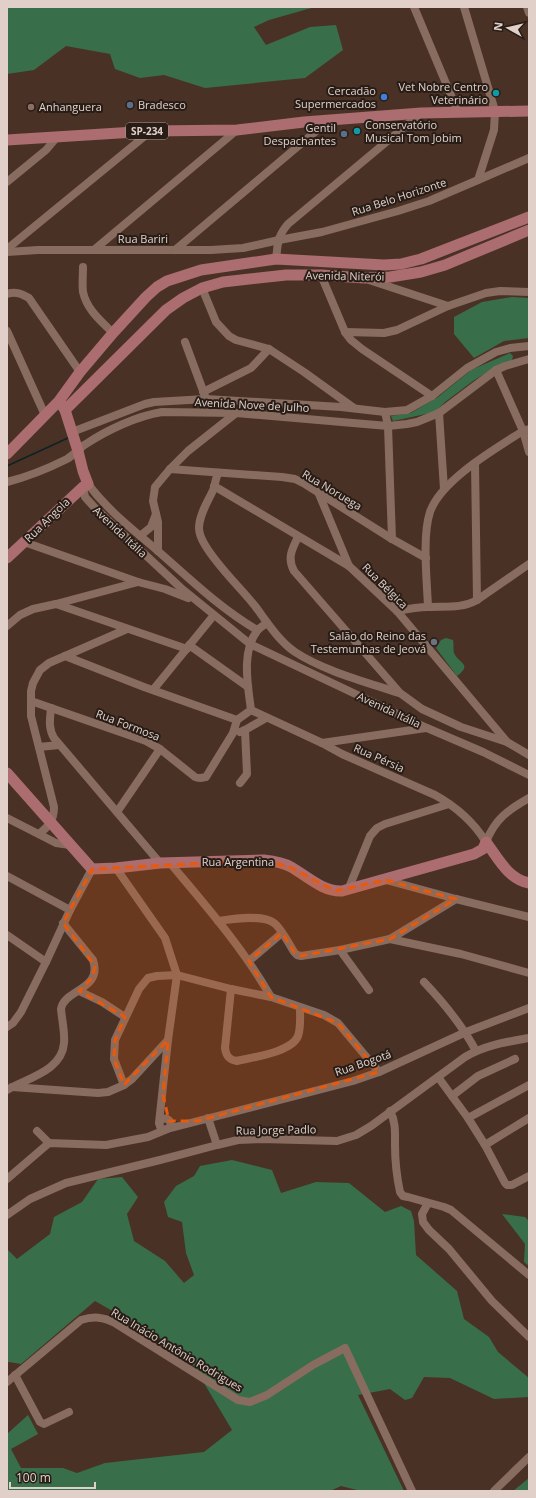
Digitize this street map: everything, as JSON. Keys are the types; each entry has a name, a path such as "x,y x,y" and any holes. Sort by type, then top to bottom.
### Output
{"main road":[{"name":"SP-234","path":"7,140 151,131 237,130 328,120 421,114 529,111"},
{"name":"Avenida Niterói","path":"62,405 80,372 113,333 157,287 167,281 201,270 276,259 384,265 401,264 421,259 529,217"},
{"name":"Avenida Niterói","path":"62,405 166,310 183,298 203,288 222,282 286,275 321,275 364,278 390,277 421,272 445,265 529,230"},
{"path":"476,238 481,249"},
{"path":"222,266 218,274 222,282"},
{"path":"201,270 207,277 207,282 203,288"},
{"path":"7,454 45,415 62,405"},
{"name":"Avenida Itália","path":"62,405 78,451 86,485"},
{"name":"Rua Angola","path":"7,558 86,485"},
{"path":"7,773 92,869"},
{"path":"486,842 508,872 517,880 529,883"},
{"name":"Rua Argentina","path":"92,869 165,863 257,860 275,861 290,867 327,889 335,891 348,890 386,880 474,854 483,849 486,842"}],"street":[{"path":"414,7 458,112"},
{"path":"464,7 495,111 494,130 478,180"},
{"path":"527,7 529,13"},
{"path":"276,259 281,232 288,224 421,114"},
{"path":"175,250 270,171 328,120"},
{"path":"95,249 237,130"},
{"path":"7,250 151,131"},
{"path":"7,182 46,150 57,138"},
{"name":"Rua Belo Horizonte","path":"279,240 322,232 429,201 529,158"},
{"name":"Rua Bariri","path":"7,250 236,249 279,240"},
{"path":"83,267 83,291 88,305 94,314 113,333"},
{"path":"321,275 345,332 351,340 432,396"},
{"path":"364,278 448,306"},
{"path":"203,288 216,322 229,336 236,340 269,350 304,372 355,409"},
{"path":"345,332 384,333 397,330 448,306 486,293 500,291 529,292"},
{"path":"7,294 16,292 30,298 80,372"},
{"path":"7,331 45,415"},
{"path":"185,342 204,396 246,371 269,350"},
{"name":"Avenida Nove de Julho","path":"72,432 154,402 204,396 385,412 407,410 432,396 467,368 496,352 510,348 529,346"},
{"name":"Avenida Nove de Julho","path":"7,482 16,480 68,458 88,443 103,435 151,414 173,412 236,413 388,426 417,422 439,413 496,370 505,366 529,360"},
{"path":"496,370 526,430 529,452"},
{"path":"385,412 388,426 392,539"},
{"path":"158,551 158,522 153,501 153,493 155,488 170,469 198,442 236,413"},
{"path":"439,413 444,489"},
{"path":"428,607 426,558 427,528 430,514 444,489 488,452 526,430"},
{"path":"475,463 477,600"},
{"name":"Rua Noruega","path":"170,469 289,478 306,484 319,494 426,558"},
{"name":"Avenida Itália","path":"218,473 200,520 200,536 215,560 267,623 288,646 299,654 353,678 400,693"},
{"path":"7,488 16,480"},
{"name":"Avenida Itália","path":"86,485 140,536 229,613 257,630"},
{"name":"Avenida Itália","path":"86,485 85,497 95,508 194,600 250,644 529,775"},
{"name":"Rua Bélgica","path":"214,486 349,566 397,611 507,742"},
{"path":"319,494 349,566"},
{"path":"140,536 151,527 156,514"},
{"path":"298,537 290,555 290,564 294,571 400,693 422,709 461,727 507,742 529,755"},
{"path":"24,542 138,582 166,589 194,600"},
{"path":"397,611 428,607 457,607 469,605 529,564"},
{"path":"7,626 20,615 33,609 138,582"},
{"path":"56,604 127,629 188,647 248,687"},
{"path":"153,690 214,615"},
{"path":"65,656 153,690 238,720 251,710 247,664 250,644 257,630 267,623"},
{"path":"39,834 51,824 54,814 54,807 31,716 33,683 40,670 50,663 127,629"},
{"path":"378,686 381,671"},
{"name":"Rua Formosa","path":"31,701 146,741 160,749 195,777 201,778 206,777 233,733 238,720"},
{"path":"51,708 50,731 59,745 117,812 218,921 249,962 271,997"},
{"name":"Rua Pérsia","path":"251,710 342,754 435,795 449,804 472,824 486,842"},
{"path":"233,733 245,730 266,718"},
{"path":"484,734 489,721"},
{"path":"322,743 427,728"},
{"path":"240,783 247,774 245,730"},
{"path":"39,747 59,745"},
{"path":"117,812 160,749"},
{"path":"486,842 495,823 510,810 529,798"},
{"path":"348,890 370,836 377,828 385,824 449,804"},
{"path":"7,818 56,843 70,845"},
{"path":"7,1179 49,1143 106,1145 148,1137 164,1124 163,1095 168,1040 177,975 165,938 116,868"},
{"path":"8,1026 16,1020 21,1012 46,962 63,922 92,869"},
{"path":"7,876 70,910"},
{"path":"386,880 529,917"},
{"path":"218,921 246,918 263,919 275,923 297,955 302,956 340,950 390,939 456,899"},
{"path":"9,1088 43,1071 58,1061 65,1043 61,1009 62,1004 65,1000 79,991 92,978 95,972 93,960 63,922"},
{"path":"249,962 282,933"},
{"path":"7,935 46,962"},
{"path":"390,939 461,954 529,973"},
{"path":"340,950 369,990"},
{"path":"124,1085 114,1059 115,1040 139,989 148,978 157,976 177,975 231,989 271,997 324,1015 338,1023 379,1072"},
{"path":"424,982 441,999 466,1032 476,1050"},
{"path":"231,989 225,1048 228,1057 232,1060 237,1061 276,1051 294,1043 299,1031 300,1008"},
{"path":"79,991 102,1002 126,1017"},
{"name":"Rua Bogotá","path":"164,1124 198,1121 353,1081 379,1072 466,1032 529,1008"},
{"name":"Rua Jorge Padlo","path":"7,1215 30,1198 66,1183 160,1160 217,1144 238,1140 256,1139 337,1141 347,1139 371,1126 476,1050 490,1045 529,1038"},
{"path":"9,1088 98,1093 108,1092 124,1085 132,1079 168,1040"},
{"path":"452,1096 478,1076 515,1060"},
{"path":"438,1077 468,1118 507,1185 512,1185 527,1180"},
{"path":"468,1118 529,1085"},
{"path":"390,1111 393,1116 395,1128 395,1146 400,1192 403,1196 451,1210 529,1276"},
{"path":"208,1118 217,1144"},
{"path":"485,1145 529,1118"},
{"path":"37,1131 49,1143"},
{"path":"428,1203 422,1214 423,1222 429,1230 449,1250 492,1301 529,1337"},
{"name":"Rua Inácio Antônio Rodrigues","path":"7,1382 81,1320 90,1317 100,1317 115,1323 238,1400 246,1402 250,1402 267,1395 313,1364 345,1348 412,1491"},
{"path":"15,1375 40,1422 44,1424 69,1412"},
{"path":"494,1491 529,1457"}],"highlighted area":[{"path":"264,860 290,867 335,891 386,880 456,899 390,939 301,956 294,952 282,933 249,961 271,997 338,1023 379,1072 198,1121 169,1121 163,1095 168,1040 124,1085 114,1059 115,1040 125,1017 79,991 92,978 95,966 63,923 92,869"}],"green space":[{"path":"7,7 315,7 269,20 254,27 266,45 310,27 336,25 343,50 305,78 205,88 164,75 140,78 115,69 110,54 66,46 34,70 7,74"},
{"path":"512,297 529,298 529,338 504,341 474,358 454,334 454,317 482,302"},
{"path":"510,353 513,356 512,360 495,367 473,381 445,402 435,412 393,421 391,416 411,413 438,397 471,370"},
{"path":"446,638 453,640 454,653 464,666 462,672 457,676 436,648 441,640"},
{"path":"232,1160 272,1170 281,1193 316,1182 349,1183 385,1212 401,1206 411,1211 414,1221 416,1255 457,1291 464,1319 489,1337 498,1352 529,1378 529,1397 494,1399 450,1378 424,1377 412,1398 405,1400 390,1389 358,1395 404,1491 361,1491 341,1486 330,1491 7,1491 7,1434 28,1415 38,1434 11,1449 21,1468 63,1468 77,1473 105,1463 204,1452 232,1430 186,1353 95,1301 21,1364 7,1363 7,1249 17,1259 50,1234 54,1217 82,1202 98,1179 122,1177 138,1197 127,1214 134,1241 165,1261 184,1283 194,1275 186,1253 182,1222 168,1217 164,1202 176,1186 194,1176 200,1166"},
{"path":"502,1214 525,1217 529,1221 529,1266 524,1262 525,1244"},
{"path":"529,1478 529,1491 513,1491"}],"waterway":[{"path":"7,466 68,438"}],"place":[{"name":"Vet Nobre Centro Veterinário","path":"496,93"},
{"name":"Cercadão Supermercados","path":"384,97"},
{"name":"Bradesco","path":"130,105"},
{"name":"Anhanguera","path":"31,107"},
{"name":"Conservatório Musical Tom Jobim","path":"357,131"},
{"name":"Gentil Despachantes","path":"344,134"},
{"name":"Salão do Reino das Testemunhas de Jeová","path":"434,642"}]}
